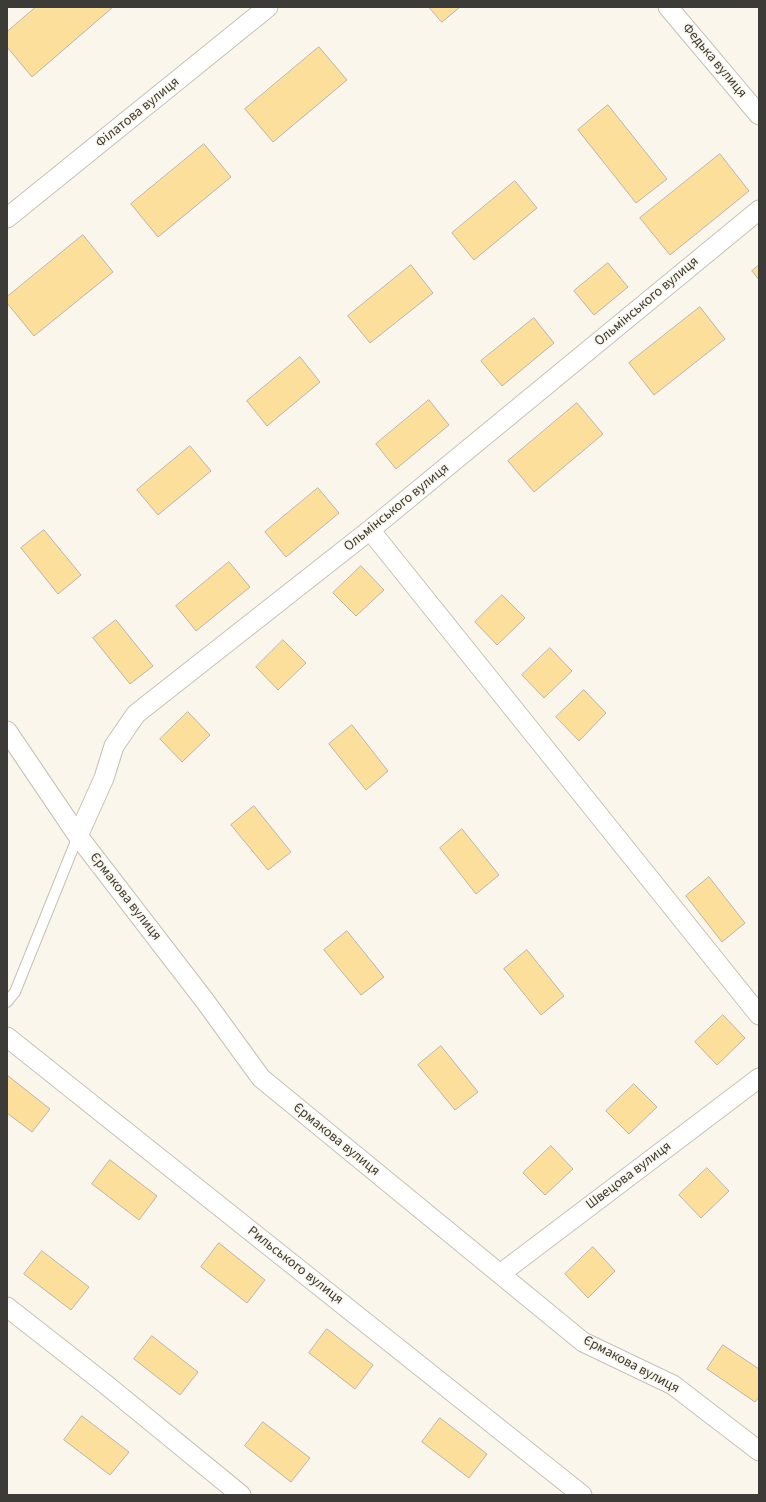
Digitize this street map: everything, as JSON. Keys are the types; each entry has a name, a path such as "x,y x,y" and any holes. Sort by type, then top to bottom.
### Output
{"street":[{"name":"Філатова вулиця","path":"7,218 268,7"},
{"name":"Федька вулиця","path":"668,7 759,116"},
{"name":"Ольмінського вулиця","path":"78,836 104,778 114,746 136,714 370,530 759,210"},
{"path":"370,530 759,1015"},
{"name":"Єрмакова вулиця","path":"7,731 78,836 262,1078 583,1342 673,1385 759,1451"},
{"name":"Рильського вулиця","path":"7,1037 582,1495"},
{"name":"Швецова вулиця","path":"500,1274 759,1078"},
{"path":"7,1308 104,1383 241,1495"}],"lane":[{"path":"7,1002 15,992 78,836"}],"building":[{"path":"36,7 113,7 32,77 7,47 7,32"},
{"path":"429,7 460,7 442,22"},
{"path":"319,47 347,80 273,142 245,109"},
{"path":"608,105 667,179 636,203 578,130"},
{"path":"204,144 231,177 158,237 131,204"},
{"path":"720,154 749,191 670,255 640,218"},
{"path":"515,181 537,208 474,260 452,233"},
{"path":"83,235 113,272 34,336 7,303 7,297"},
{"path":"608,263 628,287 594,315 574,291"},
{"path":"411,265 433,293 370,343 348,316"},
{"path":"759,265 759,280 752,271"},
{"path":"700,307 725,339 654,395 629,363"},
{"path":"534,318 554,343 502,386 481,361"},
{"path":"300,357 320,382 267,426 247,401"},
{"path":"429,400 449,425 396,469 376,444"},
{"path":"577,403 603,434 534,492 508,461"},
{"path":"190,446 211,471 158,515 137,490"},
{"path":"318,488 339,513 286,557 265,532"},
{"path":"44,530 81,575 58,594 21,548"},
{"path":"229,562 250,587 196,631 176,606"},
{"path":"361,566 384,590 356,616 333,593"},
{"path":"502,595 525,618 497,645 475,622"},
{"path":"116,620 153,666 130,684 93,638"},
{"path":"283,640 306,663 278,690 256,667"},
{"path":"550,648 572,671 544,698 522,675"},
{"path":"584,690 606,713 579,741 556,717"},
{"path":"188,712 210,735 182,762 160,739"},
{"path":"352,725 388,771 366,790 329,744"},
{"path":"254,806 291,852 268,870 231,825"},
{"path":"462,829 499,875 476,894 440,848"},
{"path":"709,877 745,923 722,942 686,896"},
{"path":"347,931 384,977 361,995 324,950"},
{"path":"527,950 564,996 541,1015 504,969"},
{"path":"723,1015 745,1038 717,1065 695,1042"},
{"path":"441,1046 478,1092 455,1110 418,1065"},
{"path":"7,1075 50,1109 32,1132 7,1113"},
{"path":"634,1084 657,1107 629,1134 606,1111"},
{"path":"551,1146 573,1169 545,1195 523,1173"},
{"path":"110,1160 157,1196 139,1220 92,1184"},
{"path":"707,1168 729,1191 701,1218 679,1195"},
{"path":"219,1243 265,1280 247,1303 201,1267"},
{"path":"593,1247 615,1271 588,1298 565,1274"},
{"path":"42,1251 89,1287 71,1310 24,1274"},
{"path":"327,1329 373,1365 355,1389 309,1353"},
{"path":"152,1336 198,1372 180,1395 134,1359"},
{"path":"723,1345 759,1369 759,1397 755,1402 707,1369"},
{"path":"82,1416 129,1452 110,1475 64,1440"},
{"path":"440,1418 487,1454 469,1478 422,1442"},
{"path":"263,1422 310,1458 291,1482 245,1446"}]}
